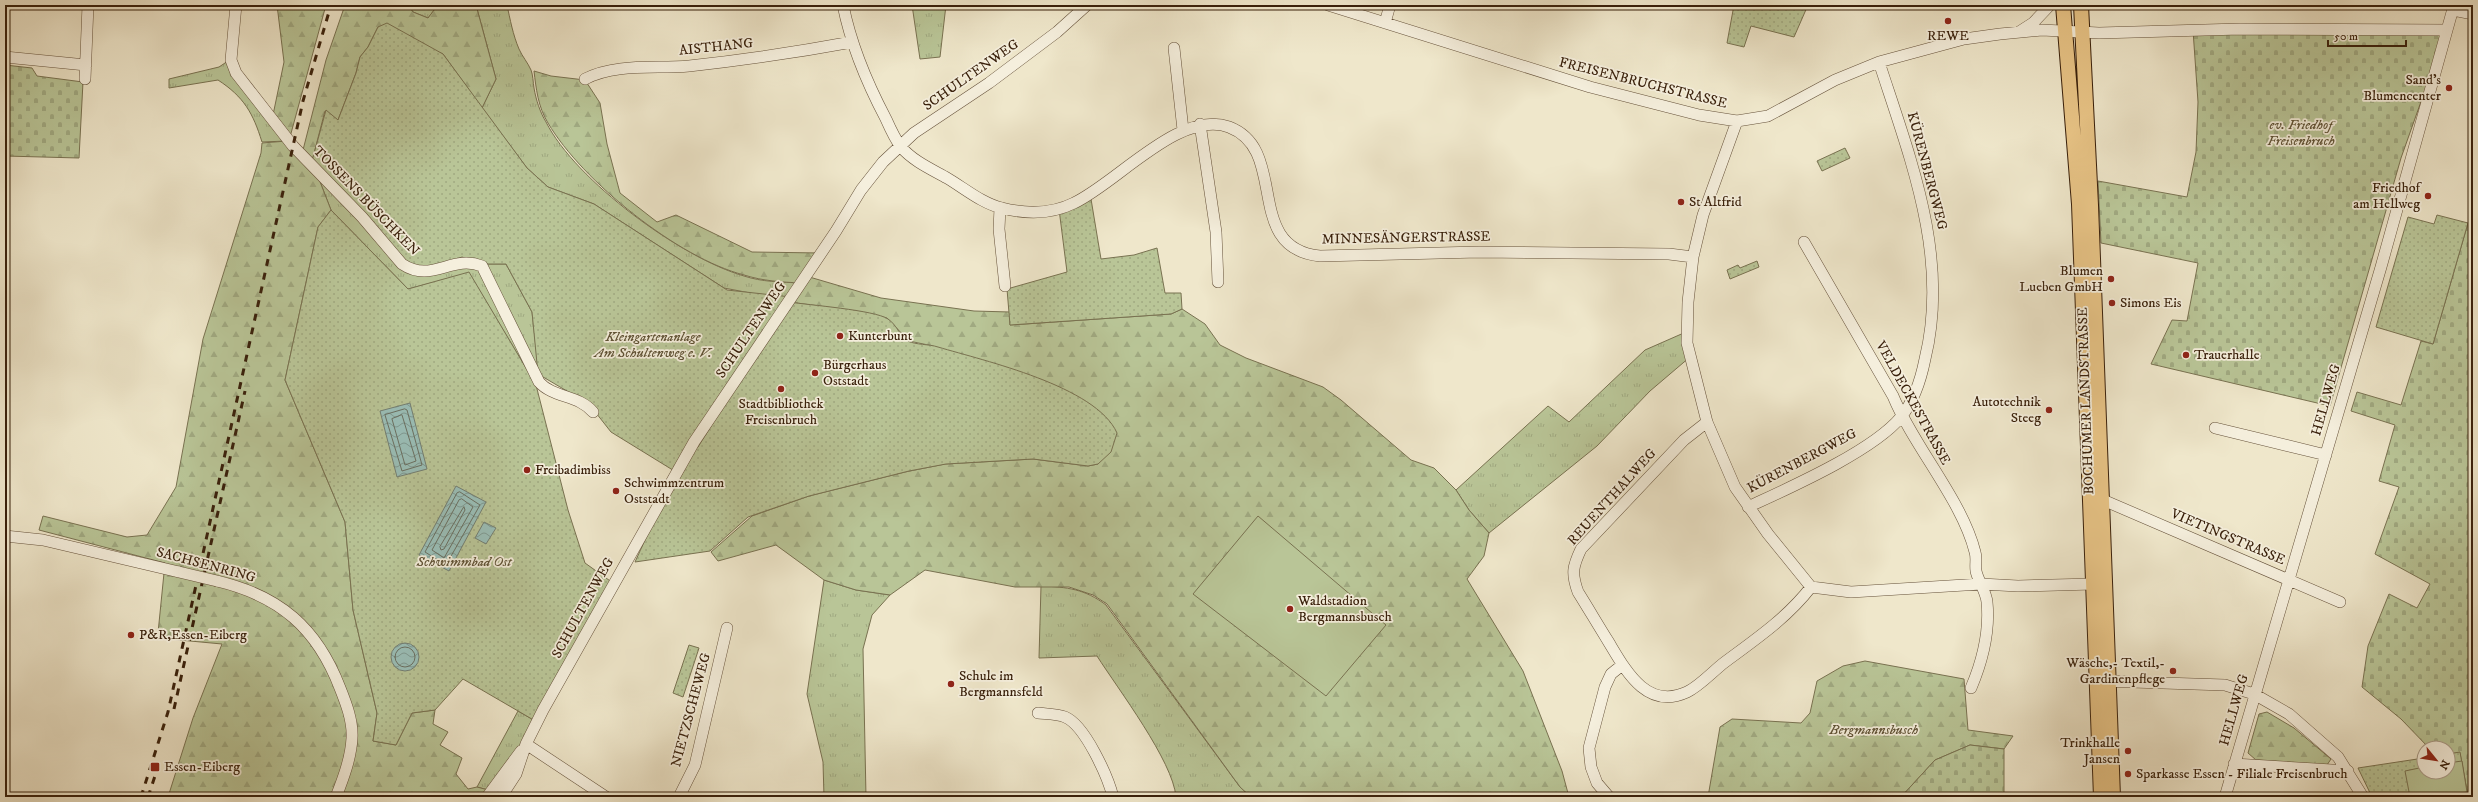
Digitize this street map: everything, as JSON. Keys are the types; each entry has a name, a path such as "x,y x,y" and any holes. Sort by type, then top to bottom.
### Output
{"main road":[{"name":"BOCHUMER LANDSTRASSE","path":"2063,5 2079,204 2093,584 2113,797"},
{"name":"BOCHUMER LANDSTRASSE","path":"2081,5 2103,500 2103,681 2101,797"}],"street":[{"path":"85,79 88,5"},
{"name":"TOSSENS BÜSCHKEN","path":"236,5 231,60 236,73 292,146 362,217 402,264 409,269 423,273 464,261 482,266 539,382 549,389 578,399 594,412"},
{"path":"843,5 852,42 873,94 900,145"},
{"name":"SCHULTENWEG","path":"487,797 526,744 590,626 700,432 836,231 861,190 900,145 928,123 989,83 1057,32 1087,5"},
{"name":"FREISENBRUCHSTRASSE","path":"1328,5 1590,87 1699,115 1737,121 1768,116 1835,80 1879,62 1964,40 2017,33 2042,30 2066,32 2240,29 2447,30"},
{"path":"1385,23 1390,5"},
{"path":"2017,33 2033,22 2050,5"},
{"name":"HELLWEG","path":"2225,797 2254,694 2326,454 2453,7 2473,14"},
{"name":"AISTHANG","path":"585,79 608,70 740,61 852,42"},
{"path":"1174,48 1183,130"},
{"path":"5,57 86,65"},
{"name":"KÜRENBERGWEG","path":"1748,508 1835,464 1889,429 1902,417 1920,381 1933,317 1931,246 1920,191 1879,62"},
{"path":"1737,121 1704,215 1692,256 1686,340 1707,422 1735,488 1748,508 1810,587 1851,592 1981,584 2018,586 2093,584"},
{"name":"MINNESÄNGERSTRASSE","path":"900,145 917,160 1000,208 1040,212 1073,204 1183,130 1200,124 1209,123 1229,127 1253,146 1260,162 1278,231 1289,244 1304,253 1320,256 1493,252 1692,256"},
{"path":"1200,124 1216,232 1218,282"},
{"path":"1000,208 999,229 1005,286"},
{"name":"VELDECKESTRASSE","path":"1804,242 1893,396 1902,417 1965,526 1976,554 1976,571 1987,601 1985,647 1971,688"},
{"name":"REUENTHALWEG","path":"1707,422 1684,440 1587,543 1573,566 1574,581 1578,592 1621,666 1638,685 1653,694 1670,697 1688,692 1772,628 1794,609 1810,587"},
{"path":"2215,428 2326,454"},
{"name":"VIETINGSTRASSE","path":"2103,500 2340,602"},
{"name":"SACHSENRING","path":"5,536 43,540 218,581 251,591 285,610 303,624 322,649 344,698 351,732 349,756 336,797"},
{"name":"NIETZSCHEWEG","path":"680,797 695,765 727,628"},
{"path":"1609,797 1597,782 1591,767 1589,748 1605,687 1611,674 1621,666"},
{"path":"2103,681 2225,685 2254,694 2289,714 2338,756 2363,797"},
{"path":"1038,713 1052,714 1067,718 1079,729 1095,755 1113,797"},
{"path":"526,744 606,797"},
{"name":"SCHULTENWEG","path":"501,797 516,774 526,744"},
{"path":"2234,764 2348,771"}],"green space":[{"path":"277,5 326,5 290,137 273,115 284,62"},
{"path":"345,5 408,5 413,12 428,18 438,5 476,5 496,79 482,108 443,54 378,27 368,47 360,57 356,73 338,120 325,111 312,161 303,150 326,60"},
{"path":"408,5 438,5 428,18 413,12"},
{"path":"476,5 507,5 517,44 532,72 534,88 540,110 560,145 580,168 632,214 661,235 719,267 744,276 758,279 801,283 791,297 766,296 724,288 594,204 548,187 527,168 482,108 496,79"},
{"path":"912,5 946,5 940,57 920,59"},
{"path":"1734,5 1808,5 1794,37 1751,26 1744,47 1727,43"},
{"name":"Kleingartenanlage Am Schultenweg e. V.","path":"387,23 443,54 527,168 548,187 594,204 727,290 791,297 712,412 686,456 693,445 698,447 725,404 721,401 789,302 856,310 881,316 891,321 908,341 934,346 1010,368 1064,389 1087,402 1105,416 1117,433 1111,452 1098,464 1088,466 1033,459 946,464 909,471 809,496 748,517 710,551 635,562 676,472 611,432 589,404 538,374 532,312 506,264 484,264 462,257 433,267 421,268 415,266 400,255 354,201 312,161 326,110 338,120 356,73 360,57 368,47 378,27"},
{"name":"ev. Friedhof Freisenbruch","path":"2193,30 2446,31 2401,158 2330,406 2151,364 2172,320 2187,321 2198,263 2101,243 2098,181 2187,197 2196,152 2198,102"},
{"path":"231,59 287,141 262,142 255,122 246,106 235,93 218,80 169,88 169,79 219,67"},
{"path":"5,65 32,68 37,76 83,82 79,158 5,156"},
{"path":"534,71 551,76 585,80 600,103 607,144 620,193 657,222 676,215 752,252 821,253 806,276 881,298 974,311 1010,312 1010,325 1171,314 1182,309 1205,324 1220,345 1246,358 1323,387 1341,400 1411,460 1434,468 1456,490 1469,510 1489,533 1484,556 1467,579 1523,671 1562,771 1569,797 1251,797 1240,787 1107,604 1093,595 1069,587 1015,587 925,570 890,595 856,590 824,580 776,545 718,561 711,552 752,516 809,496 905,472 945,464 1033,459 1088,466 1098,464 933,346 909,341 887,318 856,311 789,302 801,283 779,282 744,275 718,266 690,252 662,235 608,192 584,169 563,145 548,123 542,111"},
{"path":"287,141 317,174 331,210 318,227 285,380 345,522 353,610 377,713 373,741 396,745 412,713 435,710 433,724 448,732 440,745 462,758 456,774 468,789 477,787 492,791 487,797 168,797 193,718 222,644 169,639 158,633 165,563 39,530 43,516 127,537 147,535 176,487 203,339 261,153 262,143"},
{"path":"1845,148 1850,158 1822,171 1817,161"},
{"path":"317,174 439,266 462,257 484,264 506,264 532,312 539,374 536,385 469,273 408,289 331,210"},
{"path":"1090,193 1101,259 1134,255 1157,248 1165,293 1181,293 1182,309 1171,314 1010,325 1007,289 1067,272 1059,209"},
{"name":"Schwimmbad Ost","path":"331,210 408,289 469,272 536,385 568,510 585,563 613,583 537,722 463,679 435,710 412,713 396,745 373,741 377,713 353,610 345,522 285,380 318,227"},
{"path":"2437,215 2468,223 2433,344 2376,327 2408,217 2434,224"},
{"path":"2468,223 2473,225 2473,797 2468,797 2460,753 2456,753 2456,740 2421,740 2401,719 2362,687 2368,646 2389,594 2417,608 2430,584 2375,554 2399,487 2379,481 2395,425 2351,411 2357,392 2401,405 2421,341 2433,344"},
{"path":"1757,261 1759,267 1730,279 1727,270 1738,265 1740,268"},
{"path":"1686,332 1690,357 1650,391 1597,446 1489,533 1469,510 1456,490 1548,406 1569,422 1645,350"},
{"name":"Waldstadion Bergmannsbusch","path":"1258,516 1386,625 1326,696 1193,594"},
{"path":"824,580 856,590 890,595 872,615 863,649 866,797 824,797 823,762 807,694"},
{"path":"1041,586 1067,588 1083,592 1091,595 1106,605 1240,787 1251,797 1176,797 1173,782 1155,745 1097,656 1039,658"},
{"path":"689,645 699,648 683,697 673,693"},
{"name":"Bergmannsbusch","path":"1865,661 1964,679 1968,730 2013,736 2004,749 1970,745 1935,760 1901,797 1708,797 1720,727 1732,719 1801,723 1810,713 1817,681 1843,666"},
{"path":"518,711 537,722 492,791 477,787"},
{"path":"2267,712 2294,728 2331,759 2327,765 2256,760 2248,753 2259,714"},
{"path":"1970,745 2004,749 2004,797 1901,797 1935,760"},
{"path":"2460,752 2468,797 2372,797 2358,768 2416,759 2416,780 2456,780 2456,753"},
{"path":"2462,761 2467,792 2439,797 2410,797 2405,771 2416,769 2416,780 2456,780 2456,762"}],"water":[{"path":"410,403 427,469 397,477 380,411"},
{"path":"456,486 486,502 449,571 419,555"},
{"path":"484,522 496,528 486,544 475,538"},
{"path":"405,643 415,647 419,657 415,667 405,671 395,667 391,657 395,647"}],"railway":[{"path":"141,797 168,712 303,101 331,5"},
{"path":"174,709 245,391"},
{"path":"148,797 155,776"}],"place":[{"name":"REWE","path":"1948,21"},
{"name":"Sand's Blumencenter","path":"2449,88"},
{"name":"Friedhof am Hellweg","path":"2428,196"},
{"name":"St Altfrid","path":"1681,202"},
{"name":"Blumen Lueben GmbH","path":"2111,279"},
{"name":"Simons Eis","path":"2112,303"},
{"name":"Kunterbunt","path":"840,336"},
{"name":"Trauerhalle","path":"2186,355"},
{"name":"Bürgerhaus Oststadt","path":"815,373"},
{"name":"Stadtbibliothek Freisenbruch","path":"781,389"},
{"name":"Autotechnik Steeg","path":"2049,410"},
{"name":"Freibadimbiss","path":"527,470"},
{"name":"Schwimmzentrum Oststadt","path":"616,491"},
{"name":"Waldstadion Bergmannsbusch","path":"1290,609"},
{"name":"P&R,Essen-Eiberg","path":"131,635"},
{"name":"Wäsche,- Textil,- Gardinenpflege","path":"2173,671"},
{"name":"Schule im Bergmannsfeld","path":"951,684"},
{"name":"Trinkhalle Jansen","path":"2128,751"},
{"name":"Essen-Eiberg","path":"155,767"},
{"name":"Sparkasse Essen - Filiale Freisenbruch","path":"2128,774"}]}
